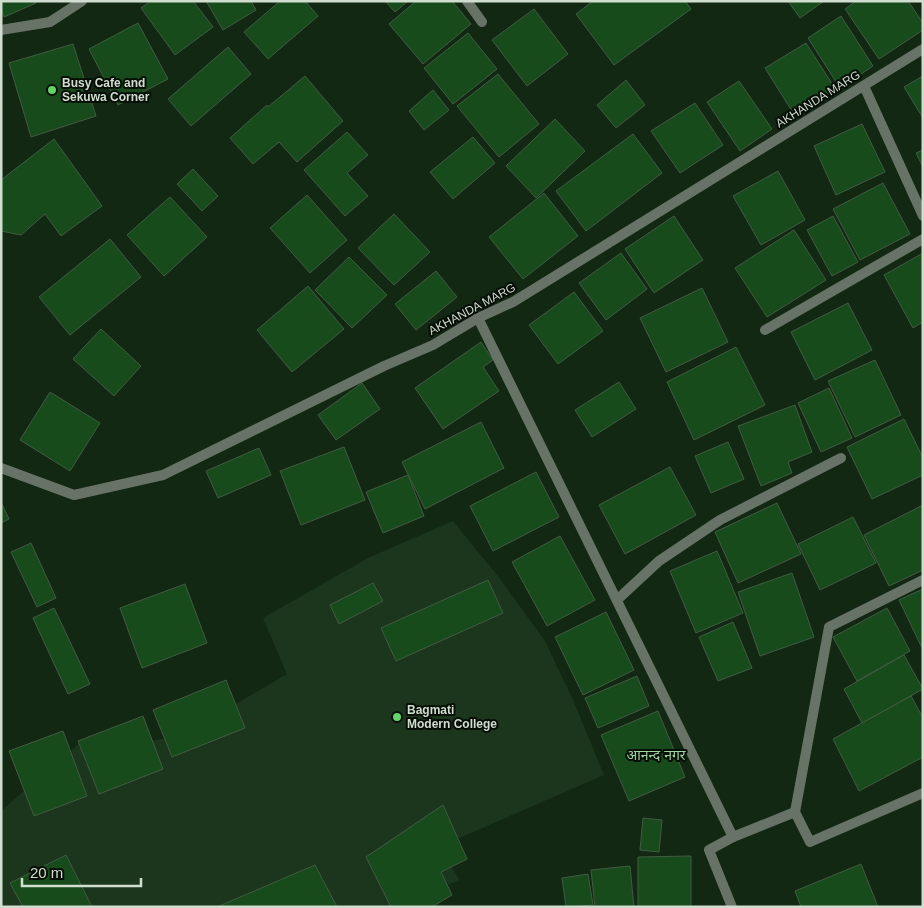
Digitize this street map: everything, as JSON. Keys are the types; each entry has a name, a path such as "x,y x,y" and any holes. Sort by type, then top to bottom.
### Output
{"street":[{"path":"1,30 50,22 82,1"},
{"path":"467,1 482,22"},
{"name":"AKHANDA MARG","path":"1,468 74,495 163,475 384,366 433,345 478,318 513,302 923,49"},
{"path":"864,86 923,216"},
{"path":"765,330 923,239"},
{"path":"478,318 618,599 733,837"},
{"path":"618,599 658,561 720,520 842,458"},
{"path":"923,580 829,627 795,812 810,842 923,793"},
{"path":"732,907 709,850 733,837 795,812"}],"shaded area":[{"name":"Bagmati Modern College","path":"453,521 497,575 545,641 573,700 604,775 441,846 459,880 397,907 1,907 1,811 89,735 119,747 183,735 287,674 263,618 368,558"}],"building":[{"path":"1,1 35,1 36,3 4,17 1,10"},
{"path":"151,1 193,1 213,27 175,55 141,8"},
{"path":"206,1 251,1 256,10 223,30"},
{"path":"280,1 305,1 318,16 268,59 244,32"},
{"path":"385,1 408,1 395,12"},
{"path":"416,1 452,1 471,24 423,64 389,24"},
{"path":"593,1 685,1 691,9 614,65 576,14"},
{"path":"788,1 824,1 800,18"},
{"path":"856,1 908,1 923,23 923,30 879,59 845,9"},
{"path":"534,9 568,54 527,86 492,40"},
{"path":"841,16 873,66 840,88 808,38"},
{"path":"138,23 168,79 118,105 89,49"},
{"path":"468,33 497,69 453,104 424,68"},
{"path":"806,43 836,90 795,116 765,68"},
{"name":"Busy Cafe and Sekuwa Corner","path":"73,44 96,116 31,137 9,63"},
{"path":"228,47 251,74 191,126 168,99"},
{"path":"498,74 539,124 499,157 457,106"},
{"path":"305,76 343,121 297,162 279,142 253,164 230,138 267,105 268,107"},
{"path":"923,76 923,118 904,87"},
{"path":"626,80 645,105 616,128 597,105"},
{"path":"739,81 772,129 740,151 707,102"},
{"path":"433,90 449,110 424,130 409,111"},
{"path":"695,103 723,145 680,173 651,131"},
{"path":"555,119 585,151 536,198 506,166"},
{"path":"862,124 885,172 836,195 814,146"},
{"path":"347,132 368,155 347,173 368,196 345,216 304,170"},
{"path":"633,134 662,173 586,231 556,191"},
{"path":"473,137 495,163 453,199 430,172"},
{"path":"54,139 102,206 61,236 45,214 21,235 1,231 1,180"},
{"path":"923,150 923,167 916,153"},
{"path":"193,169 218,196 202,211 177,184"},
{"path":"778,171 805,220 761,245 733,196"},
{"path":"883,183 910,234 860,260 833,209"},
{"path":"544,193 578,236 523,279 489,237"},
{"path":"307,195 347,240 310,273 270,228"},
{"path":"170,197 207,237 164,276 127,235"},
{"path":"394,214 430,252 394,285 358,248"},
{"path":"674,216 703,260 654,293 625,249"},
{"path":"833,216 858,262 832,276 807,230"},
{"path":"794,230 826,280 767,317 735,268"},
{"path":"110,239 141,277 70,335 39,297"},
{"path":"621,253 647,289 606,320 579,283"},
{"path":"923,253 923,322 913,328 884,275"},
{"path":"349,257 387,295 352,328 315,290"},
{"path":"436,271 457,297 416,330 395,304"},
{"path":"308,286 344,329 292,372 257,330"},
{"path":"702,288 728,342 666,372 640,318"},
{"path":"574,292 603,331 558,364 529,325"},
{"path":"848,303 872,350 815,380 791,332"},
{"path":"101,329 141,366 114,396 73,359"},
{"path":"481,342 493,360 483,367 499,391 443,429 415,388"},
{"path":"736,347 765,405 694,440 667,382"},
{"path":"875,360 901,415 855,437 828,381"},
{"path":"619,382 636,409 592,437 575,410"},
{"path":"362,383 380,409 336,440 318,415"},
{"path":"829,388 852,438 821,452 798,403"},
{"path":"50,392 100,423 70,471 20,440"},
{"path":"795,405 812,452 788,462 792,473 761,486 738,426"},
{"path":"904,419 923,458 923,475 872,499 847,447"},
{"path":"481,422 504,468 425,509 402,462"},
{"path":"728,442 744,479 711,493 695,456"},
{"path":"344,447 365,500 301,525 280,471"},
{"path":"259,448 271,475 218,498 206,471"},
{"path":"670,467 696,515 625,554 599,505"},
{"path":"536,472 559,517 493,551 470,506"},
{"path":"408,475 424,516 383,533 366,492"},
{"path":"1,502 9,519 1,523"},
{"path":"777,503 801,554 738,583 715,532"},
{"path":"923,505 923,570 889,586 864,535"},
{"path":"853,517 876,563 820,590 798,544"},
{"path":"560,536 595,600 547,626 512,562"},
{"path":"31,543 56,598 37,607 11,552"},
{"path":"717,551 743,613 696,633 670,571"},
{"path":"792,573 814,637 760,656 738,592"},
{"path":"488,580 503,613 396,661 381,628"},
{"path":"373,583 383,601 339,624 330,605"},
{"path":"185,584 207,643 142,668 120,608"},
{"path":"923,589 923,650 899,600"},
{"path":"54,608 90,684 68,694 33,618"},
{"path":"887,608 910,651 857,681 833,637"},
{"path":"606,612 634,670 583,695 555,637"},
{"path":"733,622 752,668 718,681 699,637"},
{"path":"904,655 923,689 862,723 844,689"},
{"path":"637,676 649,706 598,728 585,698"},
{"path":"226,680 245,728 172,757 153,710"},
{"path":"911,696 923,718 923,757 859,791 833,739"},
{"path":"658,711 685,777 629,801 601,735"},
{"path":"143,716 163,769 99,794 78,741"},
{"path":"63,731 87,796 34,816 9,751"},
{"path":"443,805 467,859 441,872 452,895 432,907 391,907 366,857"},
{"path":"643,818 662,820 659,852 640,850"},
{"path":"66,855 92,907 23,907 10,883"},
{"path":"691,856 691,907 638,907 638,857"},
{"path":"861,864 878,907 801,907 795,891"},
{"path":"315,865 337,907 217,907"},
{"path":"630,866 634,907 595,907 591,870"},
{"path":"588,874 593,905 566,907 562,878"}],"place":[{"name":"Busy Cafe and Sekuwa Corner","path":"52,90"},
{"name":"Bagmati Modern College","path":"397,717"}],"district":[{"name":"आनन्द नगर","path":"656,755"}]}
